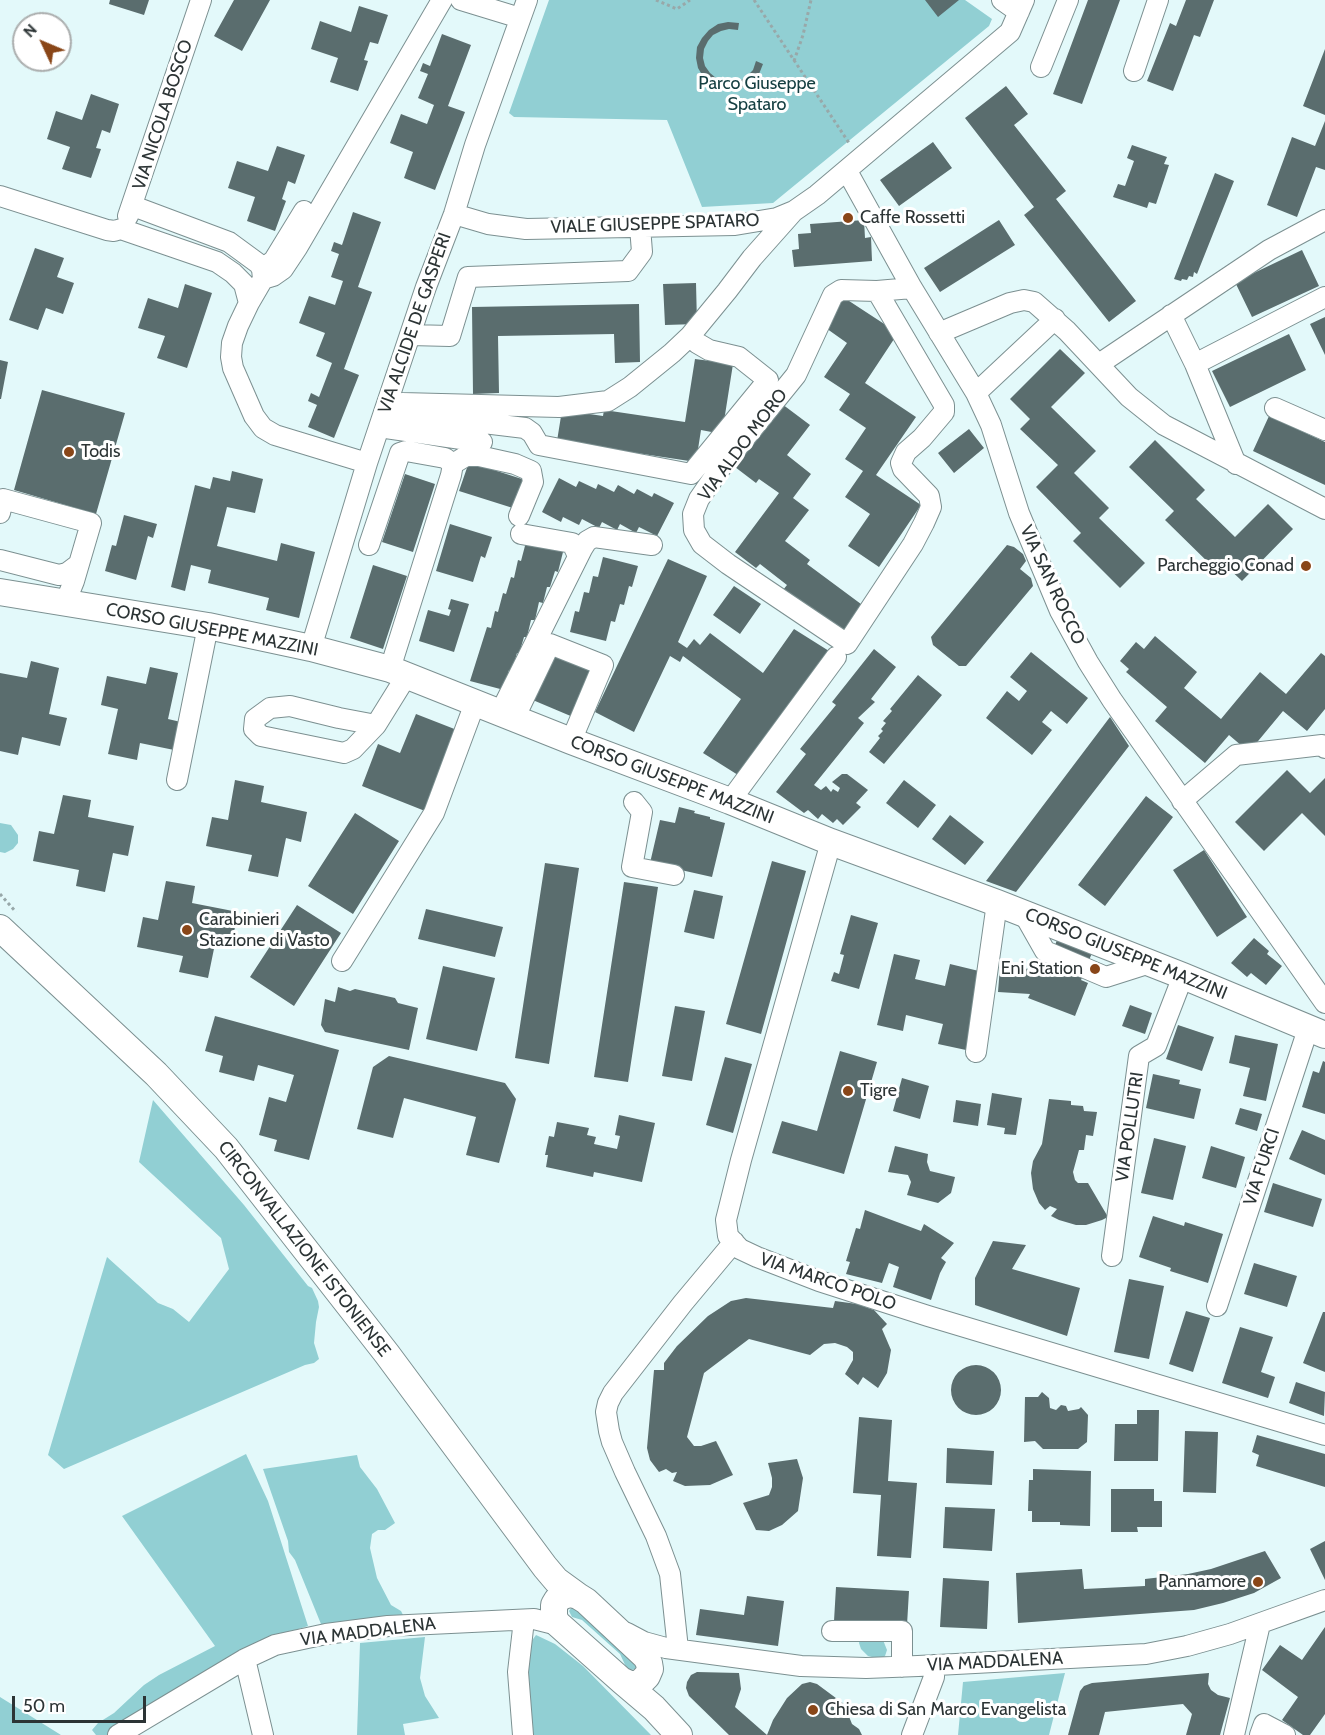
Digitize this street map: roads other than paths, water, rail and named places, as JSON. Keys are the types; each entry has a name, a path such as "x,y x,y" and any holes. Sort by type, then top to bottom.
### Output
{"main road":[{"name":"CORSO GIUSEPPE MAZZINI","path":"0,592 208,626 311,648 399,672 831,842 997,903 1150,963 1316,1032"},
{"name":"CIRCONVALLAZIONE ISTONIENSE","path":"0,928 156,1074 226,1148 387,1354 545,1567 552,1585 549,1608 554,1618 564,1630 621,1680"},
{"path":"549,1608 611,1624 646,1657 660,1660"},
{"path":"621,1680 634,1685 641,1682 660,1660"},
{"path":"654,1708 646,1688 660,1660"},
{"path":"621,1680 654,1708 679,1735"}],"street":[{"name":"VIA NICOLA BOSCO","path":"121,229 133,206 201,0"},
{"path":"133,206 229,242 243,251 263,274 273,276 284,269 315,206 359,131 424,10 430,4 440,0"},
{"path":"461,0 523,9"},
{"path":"1002,0 1021,6"},
{"path":"1134,71 1158,0"},
{"path":"1041,67 1063,1"},
{"name":"VIALE GIUSEPPE SPATARO","path":"454,214 488,224 526,229 735,225 777,218 794,211 853,165 1010,32 1021,6"},
{"name":"VIA ALCIDE DE GASPERI","path":"311,648 367,463 523,9"},
{"name":"VIA SAN ROCCO","path":"853,165 912,288 976,393 991,425 1019,513 1060,611 1088,662 1182,801 1325,1003"},
{"path":"0,196 107,230 121,229 218,262 244,284 249,303"},
{"path":"383,415 438,403 559,407 608,401 638,381 690,336 752,258 794,211"},
{"path":"1099,364 1269,250 1325,220"},
{"path":"410,335 450,336 468,277 628,271 642,252 640,227"},
{"path":"263,274 232,344 231,357 233,368 254,416 263,428 275,435 367,463"},
{"name":"VIA ALDO MORO","path":"841,651 702,544 694,530 693,514 699,499 719,470 796,375 833,295 841,290 877,291 912,288"},
{"path":"730,801 841,651 913,544 931,507 930,496 903,469 901,463 906,452 922,438 944,412 944,405 877,291"},
{"path":"1196,364 1325,297"},
{"path":"939,333 1010,303 1024,300 1034,302 1055,319 1129,397 1164,425 1325,509"},
{"path":"1171,315 1196,364 1236,464"},
{"path":"976,393 1055,319"},
{"path":"383,415 434,417 525,428 532,433 539,445 691,474 768,380 740,357 709,350 690,336"},
{"path":"1275,408 1325,430"},
{"path":"383,415 482,442"},
{"path":"369,545 400,453 406,451 445,458 452,469"},
{"path":"376,725 290,706 270,708 255,719 254,729 261,736 344,753 353,749 376,725 399,672 452,469 466,456 479,456 515,464 531,471 533,482 520,525 572,543 578,556"},
{"path":"0,513 3,499 91,523 74,581 64,603"},
{"path":"507,716 578,556 587,541 594,537 652,545"},
{"path":"0,561 59,575 67,573 79,564"},
{"path":"177,780 208,626"},
{"path":"507,716 550,644 561,648 603,665 571,741"},
{"path":"342,961 434,813 476,703"},
{"path":"1182,801 1236,755 1322,745 1325,748"},
{"path":"622,859 630,813 646,770"},
{"path":"634,802 642,812 632,867 674,875"},
{"path":"660,1660 670,1574 656,1536 612,1442 606,1412 613,1393 734,1242 728,1236 726,1220 831,842"},
{"path":"976,1052 997,903"},
{"name":"VIA POLLUTRI","path":"1112,1256 1139,1056 1156,1046 1183,976"},
{"name":"VIA FURCI","path":"1217,1306 1316,1032"},
{"name":"VIA MARCO POLO","path":"734,1242 740,1249 757,1257 830,1285 1325,1435"},
{"name":"VIA MADDALENA","path":"660,1660 866,1668 1146,1654 1187,1646 1323,1602"},
{"path":"523,1735 518,1671 549,1608"},
{"name":"VIA MADDALENA","path":"118,1735 245,1659 275,1645 326,1634 549,1608"},
{"path":"1234,1735 1260,1624"},
{"path":"832,1631 902,1631 902,1667"},
{"path":"245,1659 263,1735"},
{"path":"912,1735 934,1677 934,1665"},
{"path":"1260,1735 1264,1724 1285,1735"}],"place":[{"name":"Caffe Rossetti","path":"848,218"},
{"name":"Todis","path":"69,452"},
{"name":"Parcheggio Conad","path":"1306,566"},
{"name":"Carabinieri Stazione di Vasto","path":"187,930"},
{"name":"Eni Station","path":"1095,969"},
{"name":"Tigre","path":"848,1091"},
{"name":"Pannamore","path":"1258,1582"},
{"name":"Chiesa di San Marco Evangelista","path":"813,1710"}],"park label":[{"name":"Parco Giuseppe Spataro","path":"757,94"}]}
